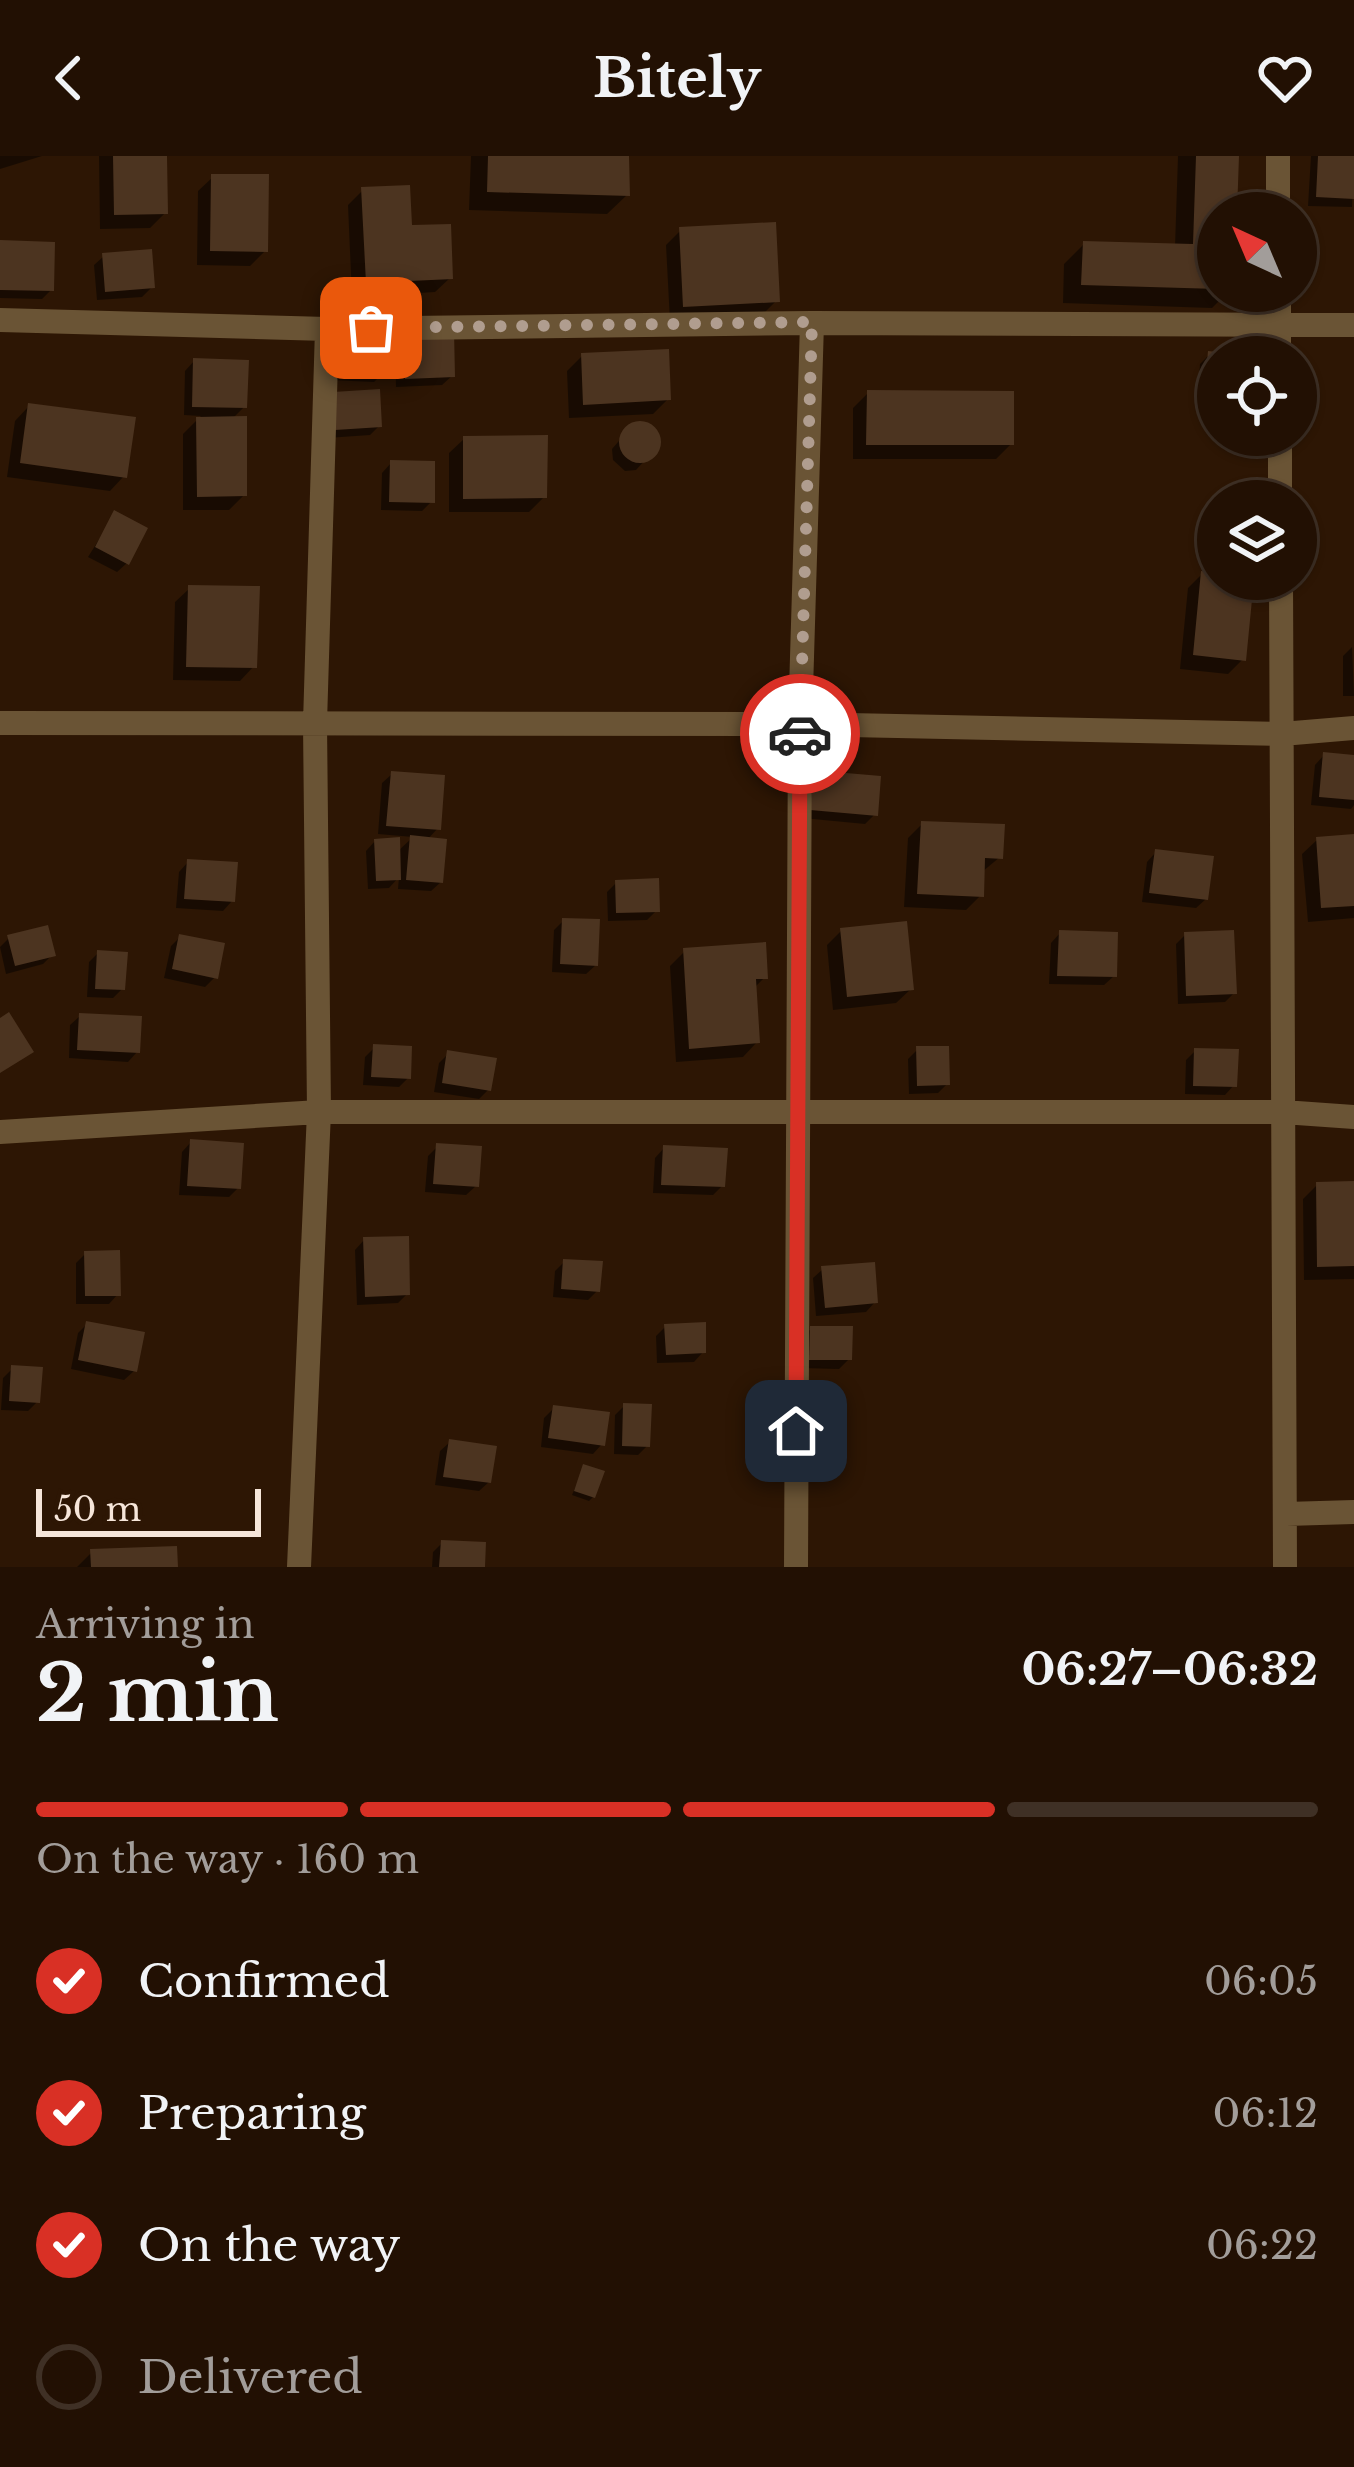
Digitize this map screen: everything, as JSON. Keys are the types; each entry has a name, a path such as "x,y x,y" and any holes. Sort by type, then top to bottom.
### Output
{"street":[{"path":"1278,156 1278,192"},
{"path":"1279,312 1279,336"},
{"path":"0,320 327,329 812,322 1354,326"},
{"path":"796,1567 800,724 812,322"},
{"path":"299,1567 319,1112 315,724 327,329"},
{"path":"1281,600 1286,1567"},
{"path":"0,723 800,724 1282,734 1354,728"},
{"path":"0,1132 319,1112 1283,1112 1354,1117"},
{"path":"1286,1514 1354,1512"}],"building":[{"path":"113,156 167,156 168,214 114,215"},
{"path":"488,156 629,156 630,196 487,192"},
{"path":"1196,156 1239,156 1238,192 1197,192 1197,288 1081,285 1083,241 1193,244"},
{"path":"1318,156 1354,156 1354,199 1317,197"},
{"path":"211,174 269,174 268,252 210,251"},
{"path":"410,185 412,225 451,224 453,279 366,283 361,187"},
{"path":"776,222 780,302 683,307 679,227"},
{"path":"0,240 55,242 54,291 0,290"},
{"path":"152,249 155,288 105,292 102,253"},
{"path":"454,330 455,377 405,379 403,332"},
{"path":"340,346 387,347 386,374 338,372"},
{"path":"669,349 671,400 583,405 581,353"},
{"path":"193,358 249,360 247,408 192,407"},
{"path":"380,389 382,427 335,430 333,392"},
{"path":"867,390 1014,391 1014,445 866,445"},
{"path":"28,403 136,417 127,478 20,463"},
{"path":"247,416 247,496 197,497 196,417"},
{"path":"640,421 655,427 661,442 655,457 640,463 625,457 619,442 625,427"},
{"path":"548,435 547,498 463,499 463,436"},
{"path":"390,460 435,461 435,503 389,502"},
{"path":"114,510 148,528 129,565 95,547"},
{"path":"188,585 260,586 257,668 186,667"},
{"path":"1198,600 1252,600 1246,661 1193,655"},
{"path":"815,752 848,755 846,773 881,776 878,816 810,810"},
{"path":"1323,752 1354,755 1354,800 1319,797"},
{"path":"391,771 445,775 441,830 386,826"},
{"path":"921,821 1005,824 1003,859 985,858 984,897 917,894"},
{"path":"1354,834 1354,906 1321,908 1316,837"},
{"path":"410,835 447,839 443,883 406,880"},
{"path":"400,837 401,880 376,881 374,839"},
{"path":"1155,849 1214,856 1208,900 1149,893"},
{"path":"187,859 238,862 235,902 184,899"},
{"path":"659,878 660,912 616,913 615,880"},
{"path":"562,918 600,919 598,966 560,964"},
{"path":"907,921 914,990 847,997 840,928"},
{"path":"48,925 56,956 15,966 7,935"},
{"path":"1059,930 1118,932 1117,977 1057,976"},
{"path":"1234,930 1237,994 1186,996 1184,932"},
{"path":"179,934 225,943 218,979 172,969"},
{"path":"766,942 768,979 756,979 760,1043 689,1049 683,948"},
{"path":"97,950 128,952 125,990 95,989"},
{"path":"9,1012 34,1052 0,1073 0,1018"},
{"path":"79,1013 142,1016 140,1053 77,1050"},
{"path":"373,1044 412,1046 411,1079 371,1077"},
{"path":"916,1046 949,1046 950,1085 917,1086"},
{"path":"1194,1048 1239,1049 1237,1087 1193,1086"},
{"path":"447,1050 497,1058 491,1091 442,1083"},
{"path":"190,1139 244,1143 241,1189 187,1186"},
{"path":"436,1143 482,1146 479,1187 433,1184"},
{"path":"663,1145 728,1148 725,1187 661,1185"},
{"path":"1354,1181 1354,1266 1317,1267 1316,1182"},
{"path":"409,1236 410,1295 365,1297 363,1237"},
{"path":"120,1250 121,1296 85,1296 84,1251"},
{"path":"563,1259 603,1261 600,1292 561,1289"},
{"path":"875,1262 878,1303 825,1308 821,1266"},
{"path":"86,1321 145,1332 137,1372 78,1360"},
{"path":"706,1322 706,1353 666,1355 664,1324"},
{"path":"810,1326 853,1326 852,1360 809,1360"},
{"path":"11,1365 43,1367 40,1403 9,1401"},
{"path":"623,1403 652,1404 650,1447 622,1446"},
{"path":"553,1405 610,1412 605,1446 548,1438"},
{"path":"449,1439 497,1446 491,1483 443,1477"},
{"path":"583,1464 605,1471 595,1498 574,1491"},
{"path":"441,1540 486,1542 485,1567 439,1567"},
{"path":"177,1546 178,1567 91,1567 90,1549"}],"way so far":[{"path":"371,328 812,322 800,734"}],"route":[{"path":"796,1431 800,734"}]}
